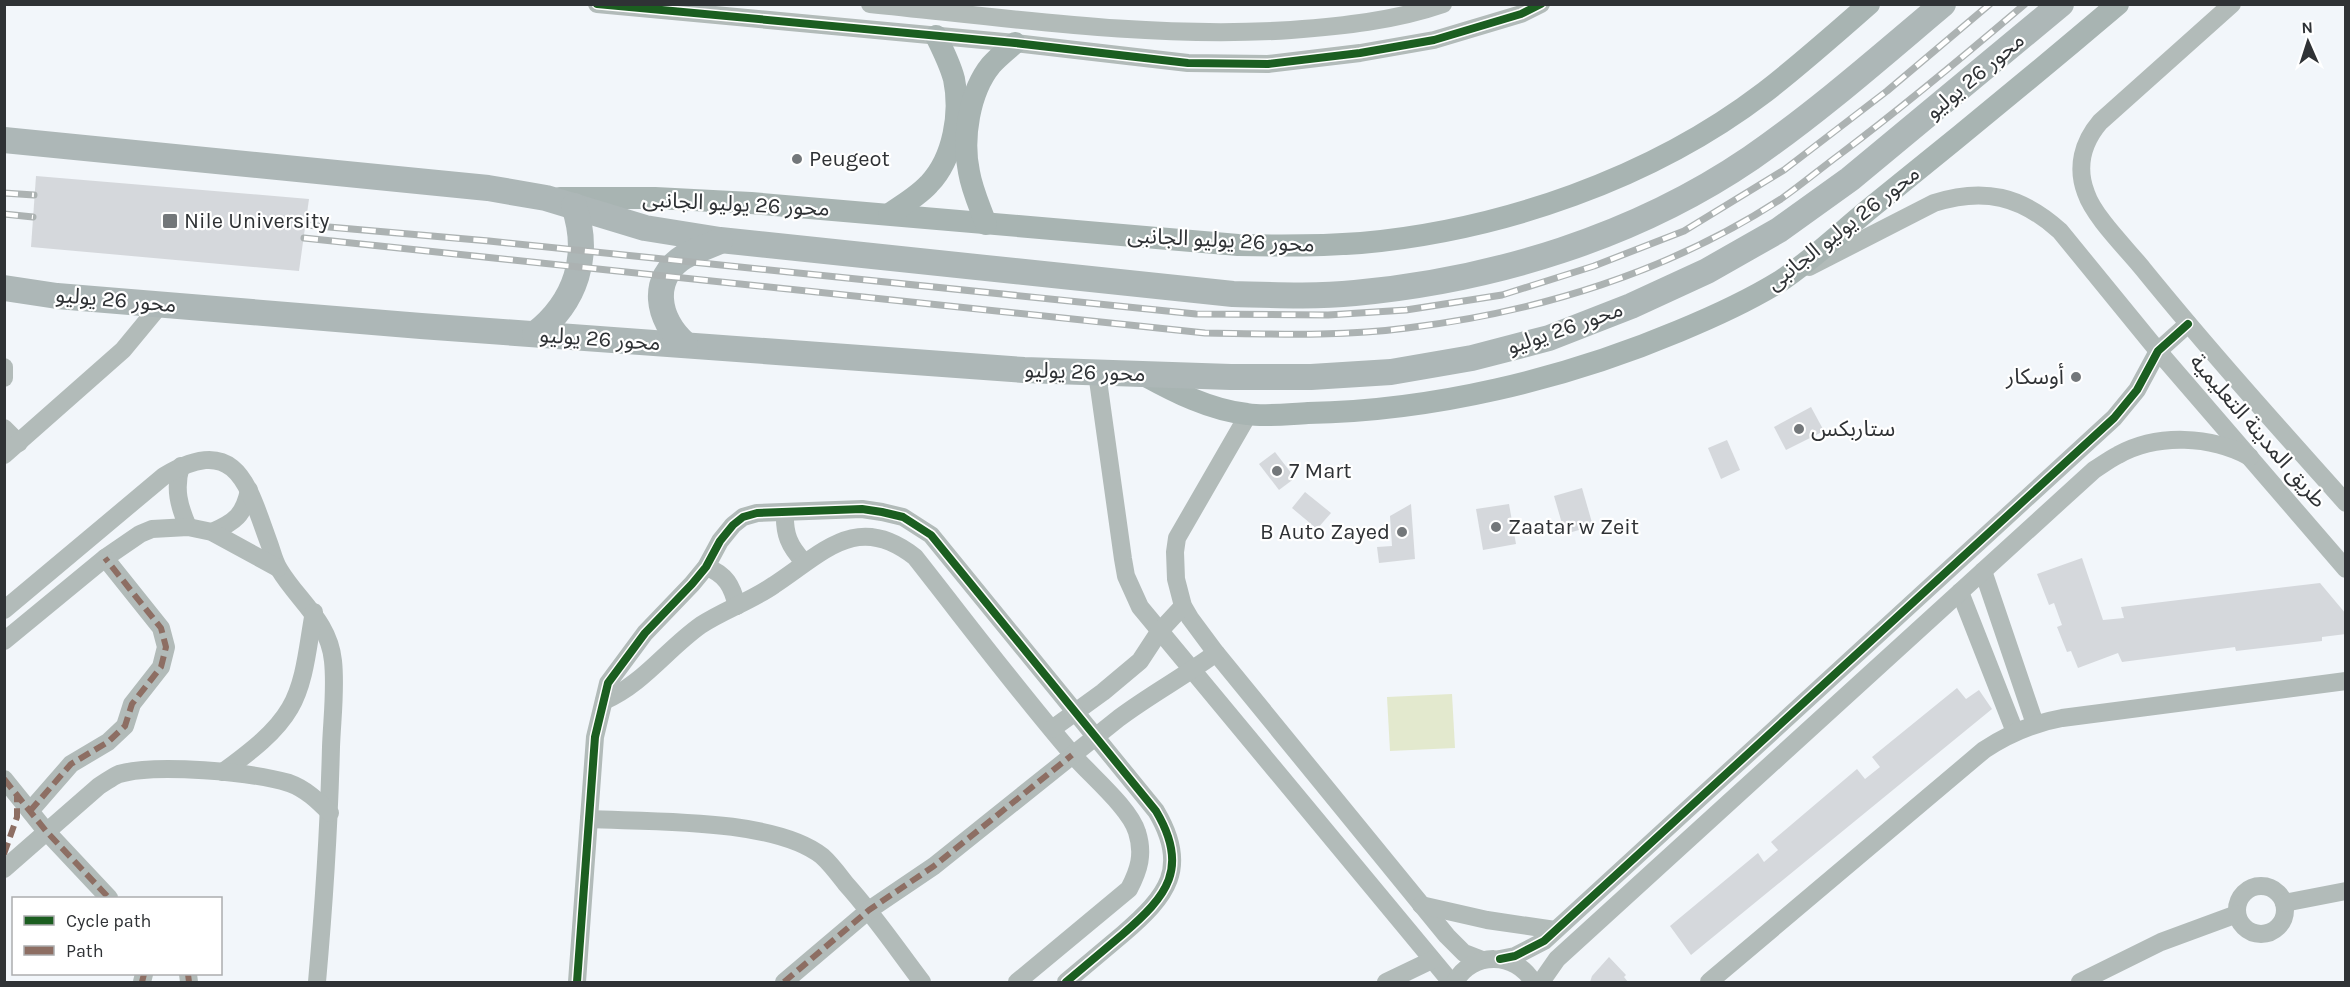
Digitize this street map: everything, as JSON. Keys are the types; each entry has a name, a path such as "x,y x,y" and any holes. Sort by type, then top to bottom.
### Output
{"highway":[{"path":"4,140 464,185 546,198 645,228 720,240 1233,294 1293,296 1353,293 1462,277 1531,260 1643,217 1697,190 1749,159 1798,124 1943,4"},
{"name":"محور 26 يوليو","path":"4,288 57,296 950,365 1144,375 1311,377 1391,372 1472,358 1549,338 1631,306 1707,271 1779,230 1850,179 2061,4"},
{"path":"535,334 556,315 565,303 577,277 582,241 579,219 574,206"},
{"path":"685,344 669,328 661,308 661,293 665,279 685,256 720,240"}],"main road":[{"name":"محور 26 يوليو الجانبى","path":"546,198 665,199 889,214 1238,245 1300,246 1361,243 1484,223 1544,206 1602,184 1658,158 1764,93 1869,4"},
{"name":"محور 26 يوليو الجانبى","path":"1144,375 1190,398 1248,415 1334,413 1370,410 1484,392 1561,374 1636,349 1709,318 1778,282 1812,258 2118,4"},
{"path":"889,214 929,184 938,173 951,143 956,115 954,79 936,36"},
{"path":"986,224 968,170 968,129 981,80 991,65 1015,43"}],"street":[{"path":"597,4 1015,43 1188,63 1268,64 1360,53 1434,40 1521,14 1541,4"},
{"path":"870,4 1098,27 1183,32 1253,32 1344,26 1425,10 1443,4"},
{"name":"طريق المدينة التعليمية","path":"2232,4 2100,122 2092,132 2082,156 2082,183 2093,207 2188,324 2346,503"},
{"name":"طريق المدينة التعليمية","path":"1778,282 1934,203 1956,196 1979,194 2001,197 2023,204 2043,216 2060,231 2158,351 2346,569"},
{"path":"4,455 123,351 161,304"},
{"path":"1097,373 1126,576 1140,607 1159,633 1432,960 1453,982 1465,970 1491,959 1530,950 1555,930 2126,404 2158,351 2188,324"},
{"path":"4,367 4,378"},
{"path":"1248,415 1178,538 1175,566 1183,606 1216,653 1455,945 1464,952 1521,968 1533,982"},
{"path":"4,428 19,443"},
{"path":"1541,982 1547,970 1557,959 2094,470 2119,454 2137,447 2166,441 2195,440 2234,448 2250,457"},
{"path":"4,610 156,483 181,466 201,460 215,460 229,465 239,474 249,490 278,568 314,612 326,633 334,662 330,813 317,982"},
{"path":"181,466 177,480 177,492 179,508 188,527"},
{"path":"212,532 225,527 240,515 246,506 249,490"},
{"path":"2028,496 2046,513"},
{"path":"577,982 595,736 608,683 631,649 676,603 706,567 720,541 743,517 757,513 862,509 903,517 931,535 1156,811 1166,828 1171,845 1172,868 1166,890 1146,914 1066,982"},
{"path":"785,512 784,530 788,543 804,562"},
{"path":"4,641 105,558 140,534 152,529 188,527 212,532 278,568"},
{"path":"604,701 631,686 702,625 764,592 820,551 837,543 863,537 880,537 899,544 915,557 1072,755 1126,813 1137,830 1141,850 1139,871 1129,889 1017,982"},
{"path":"30,811 71,764 108,742 124,726 132,704 160,667 166,647 161,628 105,558"},
{"path":"706,567 718,572 727,580 734,592 737,606"},
{"path":"1983,571 2035,724"},
{"path":"1960,592 2015,732"},
{"path":"1052,729 1140,661 1159,633 1183,606"},
{"path":"223,772 275,728 291,706 302,676 314,612"},
{"path":"784,982 869,910 934,866 1095,736 1150,695 1216,653"},
{"path":"1708,982 1984,750 2015,732 2035,724 2062,718 2346,681"},
{"path":"4,869 99,786 117,775 135,771 223,772 290,784 311,795 330,813"},
{"path":"4,778 46,831 108,897"},
{"path":"589,819 746,829 794,840 822,857 869,910 922,982"},
{"path":"2256,886 2276,891 2284,903 2284,916 2277,929 2263,934 2249,931 2237,914 2237,906 2243,894 2256,886"},
{"path":"2284,903 2346,891"},
{"path":"1421,904 1487,920 1555,930"},
{"path":"2080,982 2161,942 2237,914"},
{"path":"1386,982 1432,960"}],"green space":[{"path":"1452,694 1455,748 1390,751 1387,697"}],"building":[{"name":"Nile University","path":"36,176 309,199 299,271 31,247"},
{"name":"ستاربكس","path":"1811,407 1824,431 1786,450 1774,427"},
{"path":"1727,440 1740,470 1721,479 1708,448"},
{"name":"7 Mart","path":"1275,452 1295,478 1279,490 1259,464"},
{"path":"1582,488 1593,526 1565,534 1554,496"},
{"path":"1305,492 1331,513 1317,529 1292,508"},
{"name":"B Auto Zayed","path":"1411,504 1415,559 1379,563 1377,547 1392,546 1390,516"},
{"name":"Zaatar w Zeit","path":"1509,504 1516,544 1483,550 1476,509"},
{"path":"2082,558 2103,620 2124,618 2121,607 2320,583 2346,614 2346,634 2322,637 2322,641 2236,651 2235,647 2122,662 2118,653 2078,668 2071,651 2067,652 2057,627 2062,625 2054,603 2049,605 2037,574"},
{"path":"1957,688 1966,699 1979,690 1992,709 1691,955 1670,926 1758,853 1764,862 1778,850 1771,842 1857,769 1865,779 1880,767 1872,757"},
{"path":"1609,957 1626,975 1624,977 1628,982 1590,982 1592,976"}],"railway":[{"path":"306,225 489,241 1196,314 1328,315 1406,310 1502,295 1594,266 1684,231 1784,170 1887,91 1990,4"},
{"path":"304,238 1205,333 1331,334 1407,328 1505,311 1601,285 1694,248 1738,225 1781,199 1863,137 2025,4"},
{"path":"4,193 34,195"},
{"path":"4,214 33,217"}],"marked path":[{"path":"30,811 71,764 108,742 125,726 132,704 161,667 166,647 161,628 105,558"},
{"path":"784,982 869,910 934,866 1072,755"},
{"path":"4,779 46,831 108,897"},
{"path":"4,854 17,817 17,794"},
{"path":"142,982 144,975"},
{"path":"188,975 189,982"}],"cycle path":[{"path":"597,4 1015,43 1188,63 1268,64 1360,53 1434,40 1521,14 1541,4"},
{"path":"1500,959 1515,956 1544,941 2114,418 2137,390 2158,351 2188,324"},
{"path":"577,982 595,737 608,683 645,633 692,584 706,567 720,541 743,517 757,513 862,509 903,517 931,535 1156,811 1166,831 1172,865 1169,880 1162,893 1152,907 1123,934 1066,982"}],"place":[{"name":"Peugeot","path":"797,159"},
{"name":"Nile University","path":"170,221"},
{"name":"أوسكار","path":"2076,377"},
{"name":"ستاربكس","path":"1799,429"},
{"name":"7 Mart","path":"1277,471"},
{"name":"Zaatar w Zeit","path":"1496,527"},
{"name":"B Auto Zayed","path":"1402,532"}]}
